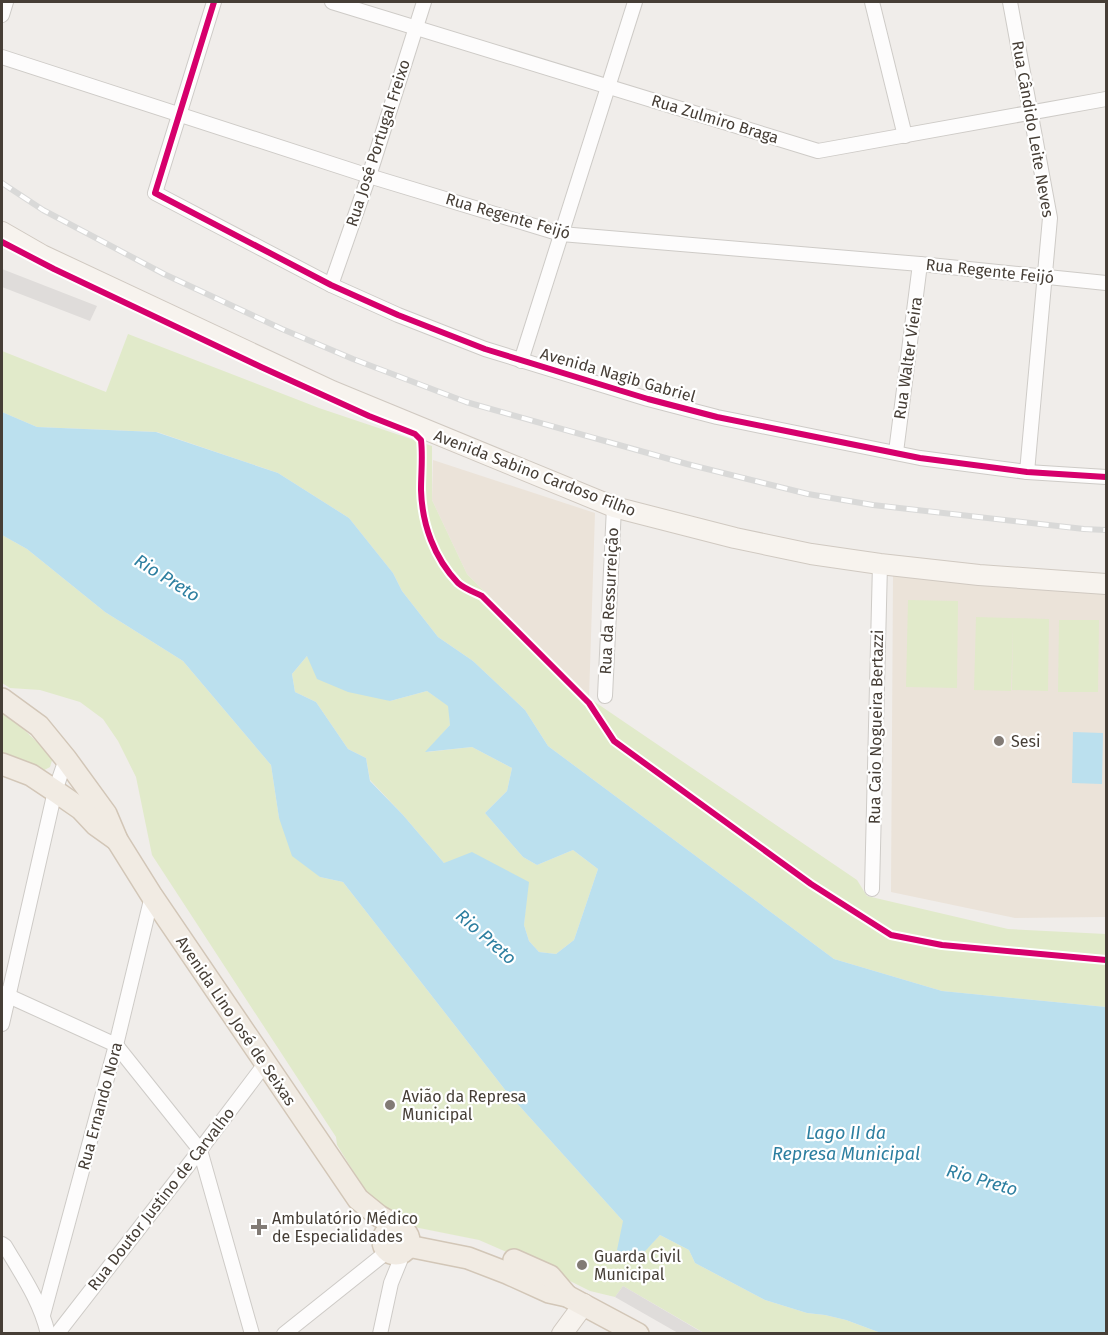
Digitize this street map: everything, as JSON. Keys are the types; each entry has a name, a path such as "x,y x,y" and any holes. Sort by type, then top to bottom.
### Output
{"main road":[{"name":"Avenida Sabino Cardoso Filho","path":"2,232 42,255 332,391 614,507 735,538 811,554 978,575 1107,584"},
{"name":"Avenida Lino José de Seixas","path":"2,699 39,726 106,814 117,840 152,897 265,1064 358,1199 379,1216 397,1243 468,1258 549,1292 576,1300 638,1334"},
{"name":"Avenida Lino José de Seixas","path":"2,764 31,775 56,791 117,840"},
{"path":"562,1334 576,1300"}],"street":[{"path":"2,15 6,2"},
{"path":"180,115 214,2"},
{"name":"Rua Zulmiro Braga","path":"332,2 818,151 1107,99"},
{"name":"Rua José Portugal Freixo","path":"331,285 369,176 424,2"},
{"path":"521,361 635,2"},
{"path":"872,2 905,136"},
{"name":"Rua Cândido Leite Neves","path":"1010,2 1050,218 1027,472"},
{"name":"Rua Regente Feijó","path":"2,57 369,176 561,234 920,264 1107,283"},
{"name":"Avenida Nagib Gabriel","path":"180,115 155,193 331,285 398,315 485,349 648,399 717,417 920,458 1027,472 1107,477"},
{"name":"Rua Walter Vieira","path":"896,452 920,264"},
{"name":"Rua da Ressurreição","path":"605,696 614,507"},
{"name":"Rua Caio Nogueira Bertazzi","path":"872,889 880,564"},
{"path":"2,1024 5,994 66,759"},
{"name":"Rua Ernando Nora","path":"43,1315 116,1045 152,897"},
{"path":"5,994 116,1045 200,1150 252,1334"},
{"name":"Rua Doutor Justino de Carvalho","path":"57,1334 265,1064"},
{"path":"380,1334 391,1283 390,1269 397,1243"},
{"path":"285,1334 397,1243"},
{"path":"2,1244 35,1297 48,1334"}],"shaded area":[{"path":"2,269 97,306 90,321 2,287"},
{"path":"433,460 595,513 589,698 467,574 432,500"},
{"name":"Sesi","path":"893,576 976,584 1106,591 1106,917 1015,918 891,892"},
{"path":"623,1286 704,1333 678,1333 615,1297"}],"green space":[{"path":"128,334 319,408 432,446 432,500 467,574 589,698 857,880 867,896 1008,929 1106,934 1106,1007 942,991 834,959 548,746 525,710 473,661 438,637 402,591 393,573 349,518 278,473 157,432 37,427 2,412 2,351 106,392"},
{"path":"2,535 27,549 105,612 183,661 271,765 279,818 320,877 343,882 506,1091 623,1221 636,1260 660,1235 689,1250 695,1263 765,1300 807,1313 846,1320 881,1333 704,1333 623,1286 615,1297 590,1291 479,1240 409,1226 382,1213 337,1145 336,1137 152,855 136,777 118,741 103,719 80,702 40,690 10,688 2,683"},
{"path":"908,600 958,601 957,688 906,687"},
{"path":"976,617 1049,619 1048,691 1012,690 1013,626 1011,691 974,690"},
{"path":"1059,620 1099,620 1098,692 1058,692"},
{"path":"307,656 390,701 427,691 449,706 450,725 427,752 472,747 512,768 507,791 485,813 523,857 537,865 573,850 598,869 574,940 556,954 539,952 529,941 524,925 528,882 444,863 370,780 366,758 348,749 316,702 295,692 292,674"},
{"path":"2,709 53,757 50,767 41,772 2,756"}],"water":[{"name":"Lago II da Represa Municipal","path":"2,412 37,427 156,432 278,473 349,518 393,573 402,591 438,637 473,661 525,710 548,746 834,959 942,991 1106,1007 1106,1333 881,1333 846,1320 807,1313 765,1300 695,1263 689,1250 660,1235 636,1261 617,1250 623,1221 506,1091 343,882 320,877 292,856 279,818 271,765 183,661 105,612 27,549 2,535","holes":["307,656 317,679 348,692 390,701 427,691 448,706 450,725 425,752 472,747 512,768 507,791 485,813 523,857 537,865 573,850 598,869 574,940 556,954 539,952 529,941 524,925 529,882 472,852 444,863 370,781 366,758 348,749 316,702 295,692 292,674"]},
{"path":"1073,732 1103,733 1102,784 1072,783"}],"railway":[{"path":"2,183 43,210 164,274 282,329 466,402 687,464 808,494 873,505 1106,530"}],"cycle path":[{"path":"214,2 155,193 331,285 398,315 485,349 648,399 717,417 920,458 1027,472 1106,477"},
{"path":"2,242 261,367 369,416 415,434 421,440 421,490 427,528 442,563 458,583 482,596 589,703 614,741 811,884 891,935 942,945 1106,960"}],"place":[{"name":"Sesi","path":"999,741"},
{"name":"Avião da Represa Municipal","path":"390,1105"},
{"name":"Ambulatório Médico de Especialidades","path":"259,1227"},
{"name":"Guarda Civil Municipal","path":"582,1265"}],"water label":[{"name":"Rio Preto","path":"167,578"},
{"name":"Rio Preto","path":"486,937"},
{"name":"Rio Preto","path":"982,1180"}]}
